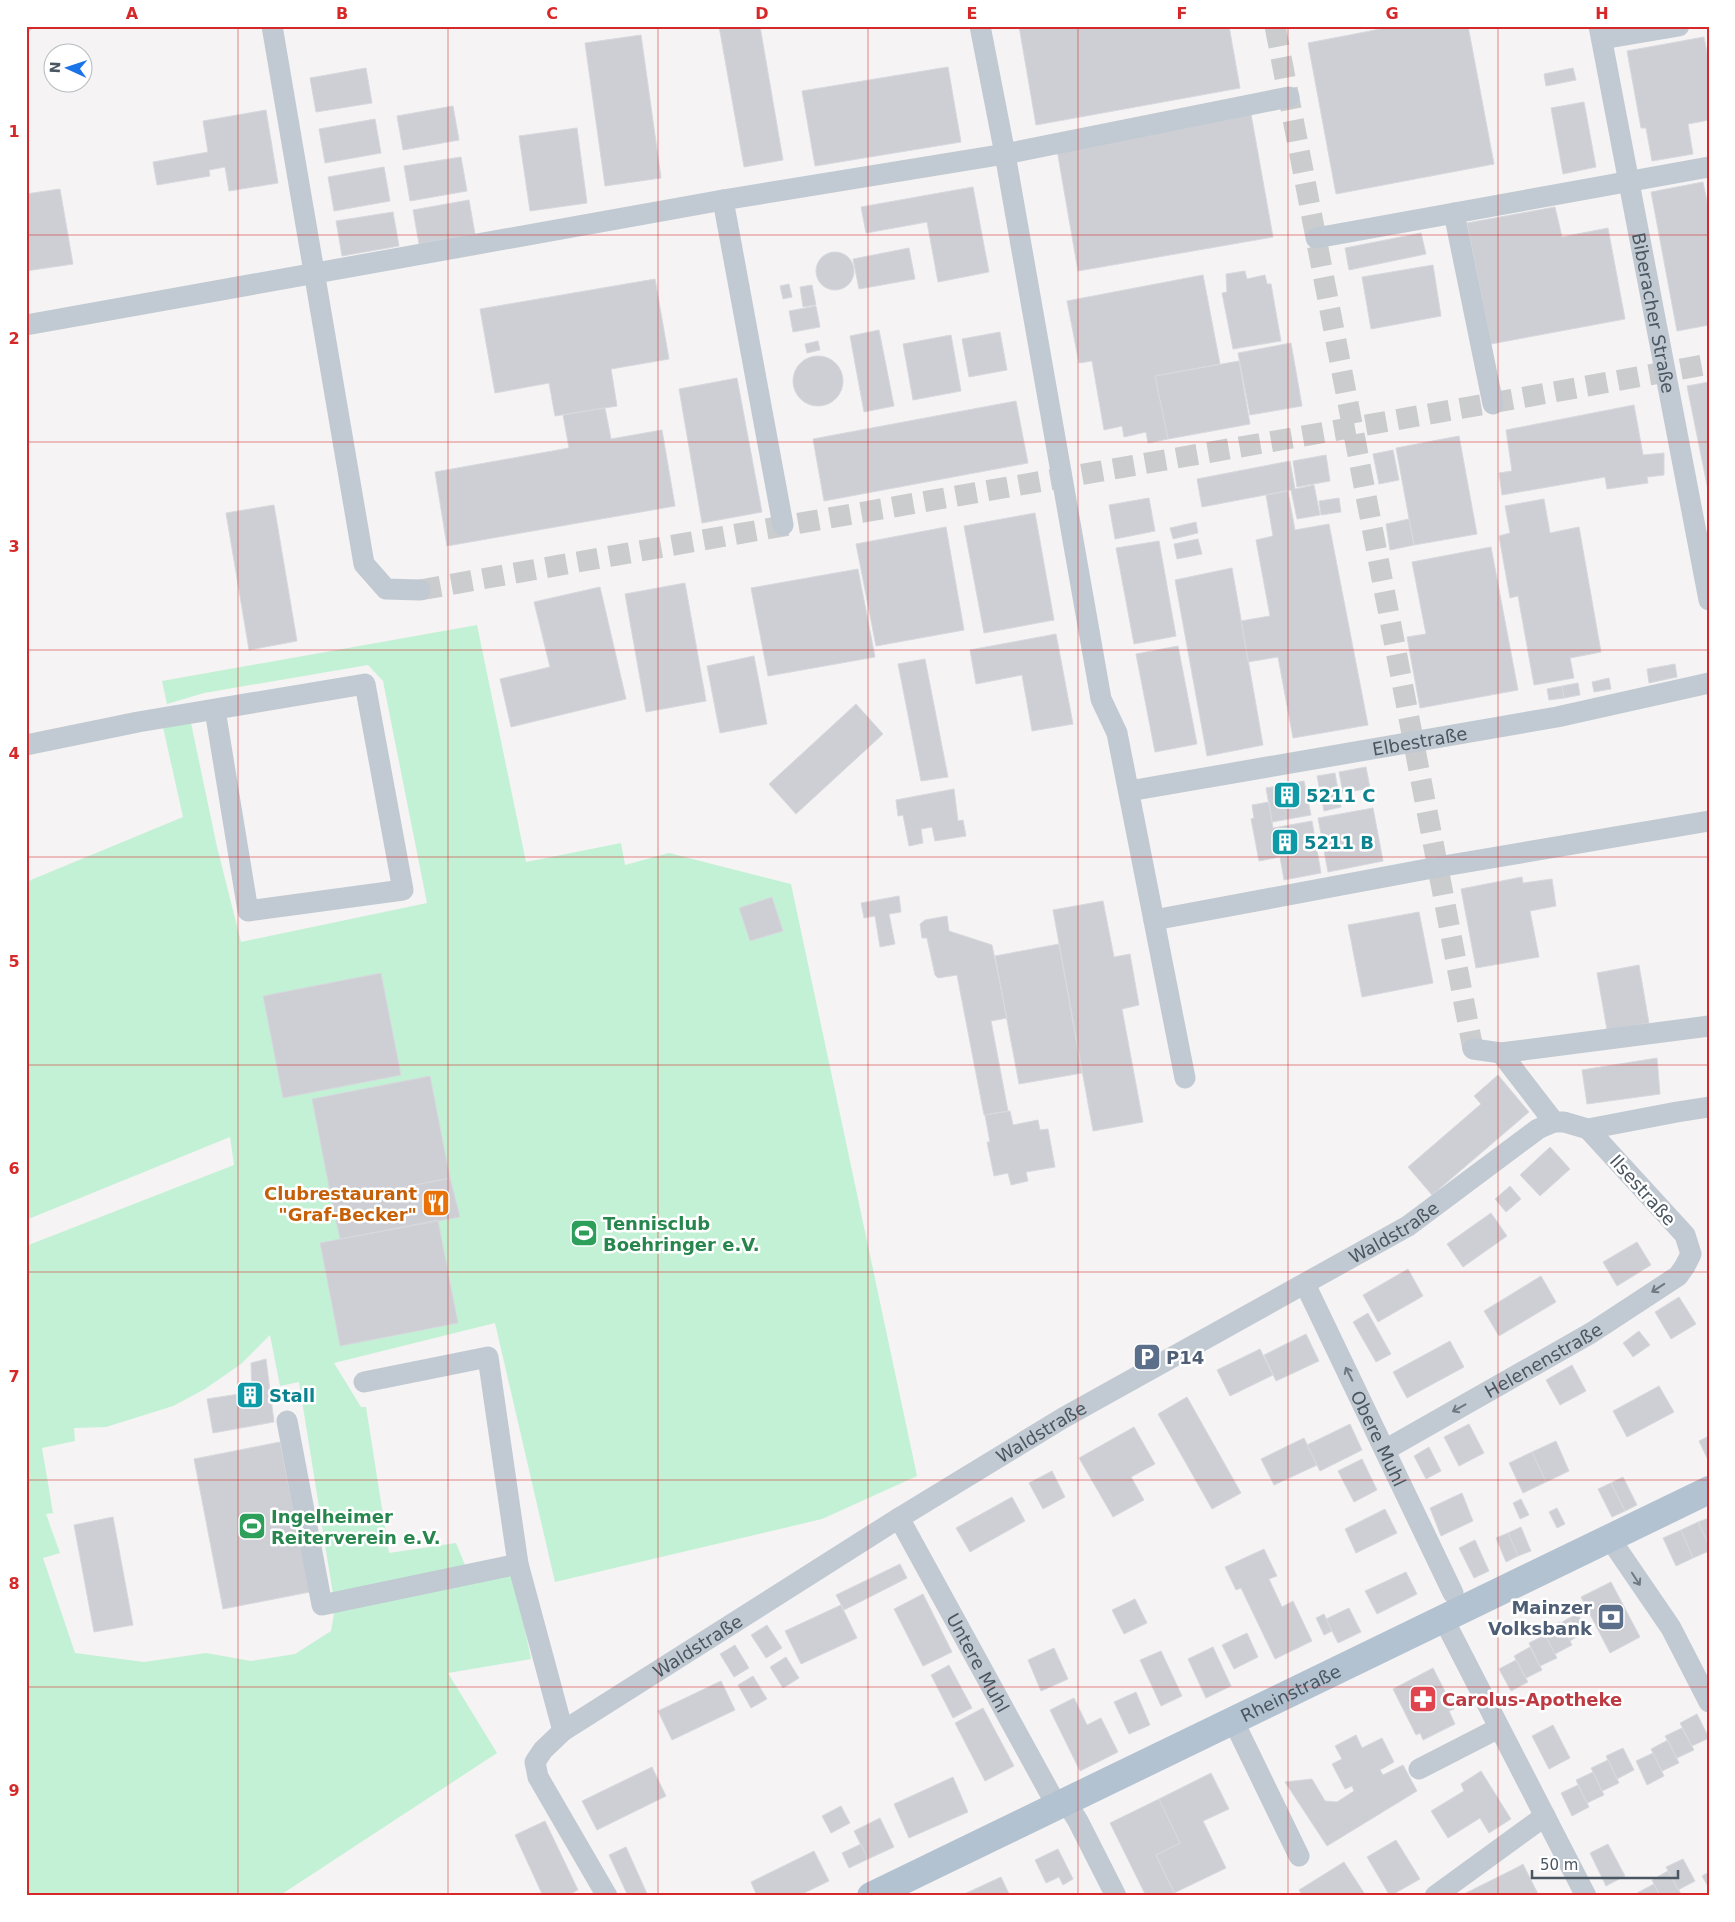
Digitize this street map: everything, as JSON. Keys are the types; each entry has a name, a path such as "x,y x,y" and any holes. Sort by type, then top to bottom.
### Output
{"main road":[{"name":"Rheinstraße","path":"871,1896 1709,1490"}],"street":[{"path":"272,26 364,564 386,589 420,590"},
{"path":"980,26 1005,154 1101,699 1117,733 1185,1078"},
{"path":"1600,33 1679,26"},
{"name":"Biberacher Straße","path":"1600,33 1709,600"},
{"path":"26,325 723,200 1005,154 1289,97"},
{"path":"1316,238 1709,167"},
{"path":"723,200 783,525"},
{"path":"1454,213 1493,404"},
{"name":"Elbestraße","path":"1129,791 1557,717 1709,683"},
{"path":"26,745 138,722 365,684 403,890 248,911 215,710"},
{"path":"1154,920 1447,866 1709,821"},
{"path":"1472,1049 1501,1053 1709,1026"},
{"path":"1501,1053 1554,1122 1564,1122 1588,1130 1677,1112 1709,1108"},
{"name":"Waldstraße","path":"607,1896 538,1776 535,1762 543,1750 563,1731 899,1518 1063,1418 1408,1226 1538,1129 1554,1122"},
{"name":"Ilsestraße","path":"1588,1130 1685,1235 1691,1254"},
{"name":"Helenenstraße","path":"1385,1450 1591,1333 1678,1276 1691,1254"},
{"name":"Obere Muhl","path":"1305,1284 1453,1593"},
{"path":"364,1382 488,1357 518,1564 563,1731"},
{"path":"287,1421 322,1605 518,1564"},
{"name":"Untere Muhl","path":"899,1518 1062,1804 1078,1821 1116,1896"},
{"path":"1612,1537 1627,1564 1670,1628 1709,1702"},
{"path":"1443,1618 1586,1896"},
{"path":"1232,1720 1298,1856"},
{"path":"1418,1769 1499,1728"},
{"path":"1435,1896 1545,1816"}],"green space":[{"path":"477,625 526,862 621,843 625,865 669,853 791,884 917,1476 822,1519 555,1582 495,1323 334,1363 361,1407 366,1407 389,1553 456,1543 465,1565 510,1558 531,1659 448,1673 497,1753 279,1896 26,1896 26,1246 234,1165 230,1137 26,1220 26,882 183,817 163,727 191,723 217,847 241,942 427,903 383,681 368,665 204,693 167,704 162,681","holes":["270,1335 280,1386 299,1382 335,1607 331,1631 295,1654 251,1661 206,1653 144,1662 75,1653 43,1558 60,1553 46,1514 53,1513 42,1448 75,1441 74,1428 106,1427 173,1406 205,1389 241,1364"]}],"building":[{"path":"26,26 35,26 26,34"},
{"path":"719,26 760,26 783,160 744,167"},
{"path":"1019,26 1229,26 1240,88 1036,125"},
{"path":"1396,26 1468,26 1494,164 1336,194 1308,43"},
{"path":"641,35 661,178 605,186 585,43"},
{"path":"1704,37 1709,63 1709,120 1688,124 1693,154 1652,161 1646,128 1641,128 1627,51"},
{"path":"948,67 961,142 815,166 802,91"},
{"path":"366,68 372,103 316,112 310,78"},
{"path":"1573,68 1576,80 1546,86 1544,74"},
{"path":"1584,102 1596,167 1563,174 1551,108"},
{"path":"453,106 459,140 403,150 397,116"},
{"path":"266,110 278,183 229,191 225,167 209,170 210,176 157,185 153,162 208,152 203,121"},
{"path":"1251,114 1273,237 1078,271 1057,150"},
{"path":"375,119 381,153 325,163 319,129"},
{"path":"577,128 587,203 530,211 519,136"},
{"path":"461,157 467,191 410,201 404,166"},
{"path":"384,167 390,201 334,211 328,177"},
{"path":"1703,182 1709,211 1709,325 1677,331 1651,192"},
{"path":"973,187 989,272 938,282 927,222 866,233 861,207"},
{"path":"60,189 73,264 26,271 26,194"},
{"path":"469,200 475,234 419,244 413,210"},
{"path":"1555,207 1562,237 1608,228 1625,319 1491,344 1467,223"},
{"path":"393,212 399,246 342,256 336,221"},
{"path":"1421,233 1426,254 1349,270 1345,248"},
{"path":"909,248 915,279 859,289 853,259"},
{"path":"835,252 848,258 854,271 848,284 835,290 822,284 816,271 822,258"},
{"path":"1433,265 1441,316 1371,329 1362,277"},
{"path":"1245,271 1247,279 1265,275 1267,284 1271,284 1281,341 1233,349 1222,293 1227,292 1226,274"},
{"path":"1203,275 1220,364 1155,376 1168,439 1148,443 1146,432 1124,437 1122,426 1104,430 1092,361 1079,363 1067,301"},
{"path":"655,279 669,359 611,369 617,406 555,416 549,383 495,393 480,309"},
{"path":"789,284 792,297 783,299 780,286"},
{"path":"812,285 816,305 803,307 800,287"},
{"path":"816,306 820,327 793,332 789,311"},
{"path":"879,330 894,406 864,412 850,336"},
{"path":"1000,332 1007,370 969,377 962,339"},
{"path":"951,335 961,391 913,400 903,344"},
{"path":"818,341 820,350 807,353 805,344"},
{"path":"1291,343 1302,406 1250,415 1238,353"},
{"path":"813,356 823,356 836,363 843,376 843,386 836,399 823,406 813,406 804,402 797,395 793,386 793,376 797,367 804,360"},
{"path":"1239,361 1250,424 1168,439 1155,376"},
{"path":"737,378 762,512 702,523 679,389"},
{"path":"1709,382 1709,495 1687,386"},
{"path":"1016,401 1028,463 824,501 813,439"},
{"path":"1634,405 1643,455 1664,453 1664,475 1647,477 1648,483 1607,489 1605,477 1502,495 1499,473 1512,471 1506,430"},
{"path":"605,408 611,439 662,430 675,506 447,546 435,472 569,448 563,415"},
{"path":"1459,436 1477,534 1414,545 1396,448"},
{"path":"1393,450 1399,480 1379,484 1373,454"},
{"path":"1326,455 1330,481 1297,487 1293,461"},
{"path":"1290,461 1295,489 1314,485 1320,515 1297,519 1291,490 1202,507 1197,479"},
{"path":"1288,491 1295,530 1329,524 1368,725 1293,738 1278,657 1248,662 1241,621 1270,616 1256,540 1273,536 1266,495"},
{"path":"1149,498 1155,531 1115,539 1109,505"},
{"path":"1339,498 1341,512 1321,515 1319,501"},
{"path":"1544,499 1550,533 1579,527 1601,652 1570,658 1574,678 1534,685 1518,596 1510,598 1499,536 1510,533 1505,506"},
{"path":"274,505 297,641 249,650 226,513"},
{"path":"1035,513 1054,620 984,633 964,526"},
{"path":"1409,519 1414,545 1390,550 1386,524"},
{"path":"1196,522 1198,533 1173,539 1170,528"},
{"path":"946,527 964,630 876,646 856,544"},
{"path":"1198,539 1202,554 1177,559 1174,544"},
{"path":"1159,541 1176,636 1134,644 1116,548"},
{"path":"1491,547 1518,690 1420,708 1407,637 1426,634 1412,562"},
{"path":"1232,568 1263,745 1207,756 1175,580"},
{"path":"858,569 875,657 768,676 751,588"},
{"path":"685,583 706,701 646,712 625,594"},
{"path":"600,587 626,699 511,727 500,679 550,667 534,602"},
{"path":"1056,634 1073,724 1032,731 1022,675 976,684 970,650"},
{"path":"1178,646 1197,744 1155,752 1136,654"},
{"path":"754,656 767,724 720,733 707,666"},
{"path":"925,659 948,777 921,781 898,664"},
{"path":"1675,664 1677,677 1649,683 1647,669"},
{"path":"1609,678 1611,689 1594,692 1592,682"},
{"path":"1578,683 1580,695 1564,698 1562,686"},
{"path":"1562,686 1564,698 1549,700 1547,689"},
{"path":"856,704 883,734 796,814 769,784"},
{"path":"1366,767 1370,788 1343,793 1339,772"},
{"path":"1335,773 1341,807 1324,811 1317,776"},
{"name":"5211 C","path":"1304,781 1311,815 1272,822 1266,788"},
{"path":"954,789 958,821 963,820 966,836 935,841 932,827 921,829 923,843 909,846 903,815 898,816 896,800"},
{"name":"5211 B","path":"1269,802 1273,828 1312,821 1321,873 1284,880 1280,857 1259,861 1251,819 1254,818 1252,805"},
{"path":"1373,808 1383,861 1328,872 1318,818"},
{"path":"1522,877 1523,883 1552,879 1556,906 1530,911 1539,957 1476,968 1461,889"},
{"path":"899,896 901,912 889,914 895,944 880,947 875,916 864,918 861,903"},
{"path":"772,897 783,931 750,941 739,908"},
{"path":"1103,901 1114,957 1130,954 1139,1005 1122,1009 1143,1122 1093,1131 1053,910"},
{"path":"1419,912 1433,983 1362,997 1348,925"},
{"path":"947,916 949,931 992,945 1007,1018 991,1021 1008,1111 984,1115 957,975 938,978 935,975 927,938 922,938 920,924 925,920"},
{"path":"1059,944 1082,1073 1019,1084 995,956"},
{"path":"1639,965 1649,1023 1607,1030 1597,973"},
{"path":"381,973 401,1075 283,1098 263,996"},
{"path":"1657,1058 1660,1094 1587,1104 1582,1070"},
{"path":"1498,1075 1529,1112 1432,1195 1408,1167 1481,1104 1474,1096"},
{"path":"430,1076 450,1178 332,1202 312,1099"},
{"path":"1010,1111 1013,1125 1038,1120 1040,1130 1048,1129 1055,1167 1026,1172 1028,1181 1011,1185 1008,1173 994,1176 987,1142 990,1142 985,1115"},
{"path":"1550,1147 1570,1169 1540,1196 1520,1175"},
{"path":"450,1178 460,1217 340,1239 332,1202"},
{"path":"1510,1186 1521,1199 1506,1212 1495,1199"},
{"path":"1491,1213 1507,1236 1463,1267 1447,1244"},
{"path":"438,1220 458,1323 340,1346 320,1243"},
{"path":"1637,1242 1651,1265 1617,1286 1603,1262"},
{"path":"1408,1269 1423,1296 1378,1322 1363,1295"},
{"path":"1541,1276 1556,1302 1499,1336 1484,1311"},
{"path":"1679,1297 1696,1324 1671,1339 1655,1312"},
{"path":"1368,1313 1391,1354 1376,1362 1353,1322"},
{"path":"1639,1331 1650,1345 1633,1357 1623,1343"},
{"path":"1306,1334 1319,1361 1276,1381 1264,1355"},
{"path":"1450,1341 1464,1367 1407,1398 1393,1372"},
{"path":"1260,1349 1273,1375 1230,1396 1217,1370"},
{"name":"Stall","path":"266,1359 274,1422 213,1433 207,1399 252,1392 251,1363"},
{"path":"1572,1365 1586,1391 1560,1405 1546,1380"},
{"path":"1659,1386 1674,1412 1627,1437 1613,1411"},
{"path":"1187,1397 1241,1493 1212,1509 1158,1414"},
{"path":"1350,1424 1362,1450 1320,1471 1307,1445"},
{"path":"1469,1424 1484,1453 1459,1466 1444,1437"},
{"path":"1134,1427 1155,1464 1131,1477 1144,1500 1113,1517 1079,1458"},
{"path":"1709,1436 1709,1462 1699,1441"},
{"path":"1304,1438 1317,1465 1274,1485 1261,1459"},
{"path":"1556,1441 1569,1471 1546,1482 1532,1452"},
{"name":"Ingelheimer Reiterverein e.V.","path":"280,1442 310,1592 223,1609 194,1459"},
{"path":"1429,1447 1441,1471 1426,1479 1414,1456"},
{"path":"1532,1452 1546,1482 1523,1493 1509,1463"},
{"path":"1362,1459 1377,1490 1354,1502 1338,1471"},
{"path":"1052,1471 1065,1497 1043,1509 1029,1483"},
{"path":"1623,1477 1637,1505 1625,1511 1611,1483"},
{"path":"1611,1483 1625,1511 1612,1517 1598,1489"},
{"path":"1462,1493 1473,1521 1441,1536 1430,1508"},
{"path":"1012,1497 1025,1521 970,1552 956,1528"},
{"path":"1521,1499 1529,1515 1520,1519 1513,1503"},
{"path":"1557,1508 1565,1524 1557,1528 1549,1512"},
{"path":"1385,1509 1397,1533 1356,1553 1345,1529"},
{"path":"113,1517 133,1625 94,1632 74,1525"},
{"path":"1709,1518 1709,1545 1698,1522"},
{"path":"1698,1522 1709,1545 1709,1551 1693,1558 1681,1530"},
{"path":"1521,1527 1531,1551 1518,1556 1508,1533"},
{"path":"1681,1530 1693,1558 1676,1566 1663,1538"},
{"path":"1508,1533 1518,1556 1506,1562 1496,1538"},
{"path":"1475,1540 1489,1571 1474,1578 1459,1548"},
{"path":"1264,1549 1277,1576 1269,1579 1282,1607 1293,1601 1312,1641 1275,1659 1241,1588 1236,1590 1225,1567"},
{"path":"900,1564 907,1578 844,1610 836,1595"},
{"path":"1406,1572 1417,1594 1377,1614 1365,1591"},
{"name":"Mainzer Volksbank","path":"1611,1582 1640,1637 1610,1653 1581,1597"},
{"path":"923,1594 952,1652 923,1666 894,1609"},
{"path":"1135,1599 1147,1623 1124,1634 1112,1610"},
{"path":"841,1605 857,1638 801,1664 785,1631"},
{"path":"1349,1608 1361,1632 1338,1643 1326,1619"},
{"path":"1324,1614 1332,1631 1324,1635 1316,1618"},
{"path":"1578,1614 1587,1632 1578,1636 1569,1618"},
{"path":"1569,1618 1578,1636 1570,1641 1561,1623"},
{"path":"1560,1622 1572,1645 1555,1654 1543,1631"},
{"path":"767,1625 782,1648 766,1658 751,1635"},
{"path":"1247,1633 1258,1657 1234,1669 1222,1645"},
{"path":"1545,1635 1557,1658 1540,1666 1529,1643"},
{"path":"735,1645 749,1668 734,1677 720,1654"},
{"path":"1213,1647 1231,1686 1206,1698 1188,1659"},
{"path":"1530,1647 1542,1670 1526,1678 1514,1656"},
{"path":"1054,1648 1068,1679 1041,1691 1028,1660"},
{"path":"1161,1651 1182,1696 1161,1706 1140,1660"},
{"path":"786,1657 799,1678 783,1688 770,1667"},
{"path":"1516,1660 1528,1682 1511,1691 1499,1669"},
{"path":"949,1665 972,1708 953,1718 931,1675"},
{"name":"Carolus-Apotheke","path":"1433,1668 1454,1709 1449,1711 1455,1724 1423,1740 1420,1733 1416,1735 1393,1689"},
{"path":"753,1676 767,1699 751,1708 738,1685"},
{"path":"721,1681 735,1710 672,1740 658,1711"},
{"path":"1136,1692 1150,1725 1129,1734 1114,1702"},
{"path":"1074,1698 1087,1725 1101,1718 1118,1752 1080,1771 1050,1710"},
{"path":"983,1708 1014,1766 985,1781 955,1723"},
{"path":"1697,1714 1709,1738 1692,1746 1680,1723"},
{"path":"1553,1725 1570,1758 1549,1769 1532,1736"},
{"path":"1682,1728 1694,1750 1677,1758 1665,1736"},
{"path":"1356,1735 1362,1748 1382,1738 1394,1762 1380,1770 1383,1775 1403,1765 1417,1791 1327,1846 1285,1782 1312,1779 1325,1801 1337,1802 1354,1791 1352,1786 1345,1789 1332,1764 1342,1759 1335,1746"},
{"path":"1668,1740 1679,1763 1662,1771 1651,1749"},
{"path":"1623,1748 1634,1770 1617,1779 1606,1756"},
{"path":"1653,1753 1664,1776 1647,1785 1636,1761"},
{"path":"1608,1760 1619,1783 1602,1791 1591,1768"},
{"path":"652,1767 666,1796 597,1830 582,1801"},
{"path":"1481,1771 1511,1819 1489,1833 1480,1818 1448,1838 1431,1811 1464,1791 1461,1784"},
{"path":"1593,1772 1604,1795 1587,1803 1576,1780"},
{"path":"1211,1773 1229,1809 1203,1821 1226,1868 1174,1893 1156,1855 1180,1843 1159,1799"},
{"path":"953,1777 968,1812 909,1838 894,1804"},
{"path":"1578,1785 1589,1807 1572,1816 1561,1793"},
{"path":"1159,1799 1180,1843 1156,1855 1176,1896 1146,1896 1110,1823"},
{"path":"841,1806 850,1823 831,1833 822,1816"},
{"path":"880,1818 894,1847 868,1859 854,1831"},
{"path":"545,1821 578,1890 566,1896 543,1896 515,1835"},
{"path":"1396,1840 1420,1879 1390,1896 1367,1857"},
{"path":"861,1844 868,1859 849,1868 842,1853"},
{"path":"1608,1844 1625,1876 1606,1886 1590,1853"},
{"path":"626,1847 648,1896 628,1896 609,1855"},
{"path":"1058,1849 1073,1879 1063,1885 1059,1877 1046,1883 1035,1860"},
{"path":"814,1851 829,1881 798,1896 757,1896 751,1882"},
{"path":"1683,1859 1695,1881 1678,1890 1666,1867"},
{"path":"1344,1862 1366,1896 1303,1896 1299,1890"},
{"path":"1523,1864 1539,1896 1460,1896 1518,1867"},
{"path":"1668,1871 1681,1894 1678,1896 1660,1896 1652,1880"},
{"path":"1709,1872 1709,1888 1702,1876"},
{"path":"1001,1877 1010,1896 962,1896 962,1895"},
{"path":"1654,1884 1660,1896 1639,1896 1637,1893"}],"tunnel":[{"path":"1275,26 1473,1049"},
{"path":"420,590 1709,364"}],"place":[{"name":"5211 C","path":"1287,795"},
{"name":"5211 B","path":"1285,842"},
{"name":"Clubrestaurant \"Graf-Becker\"","path":"436,1203"},
{"name":"Tennisclub Boehringer e.V.","path":"584,1233"},
{"name":"P14","path":"1147,1357"},
{"name":"Stall","path":"250,1395"},
{"name":"Ingelheimer Reiterverein e.V.","path":"252,1526"},
{"name":"Mainzer Volksbank","path":"1611,1617"},
{"name":"Carolus-Apotheke","path":"1423,1699"}]}
